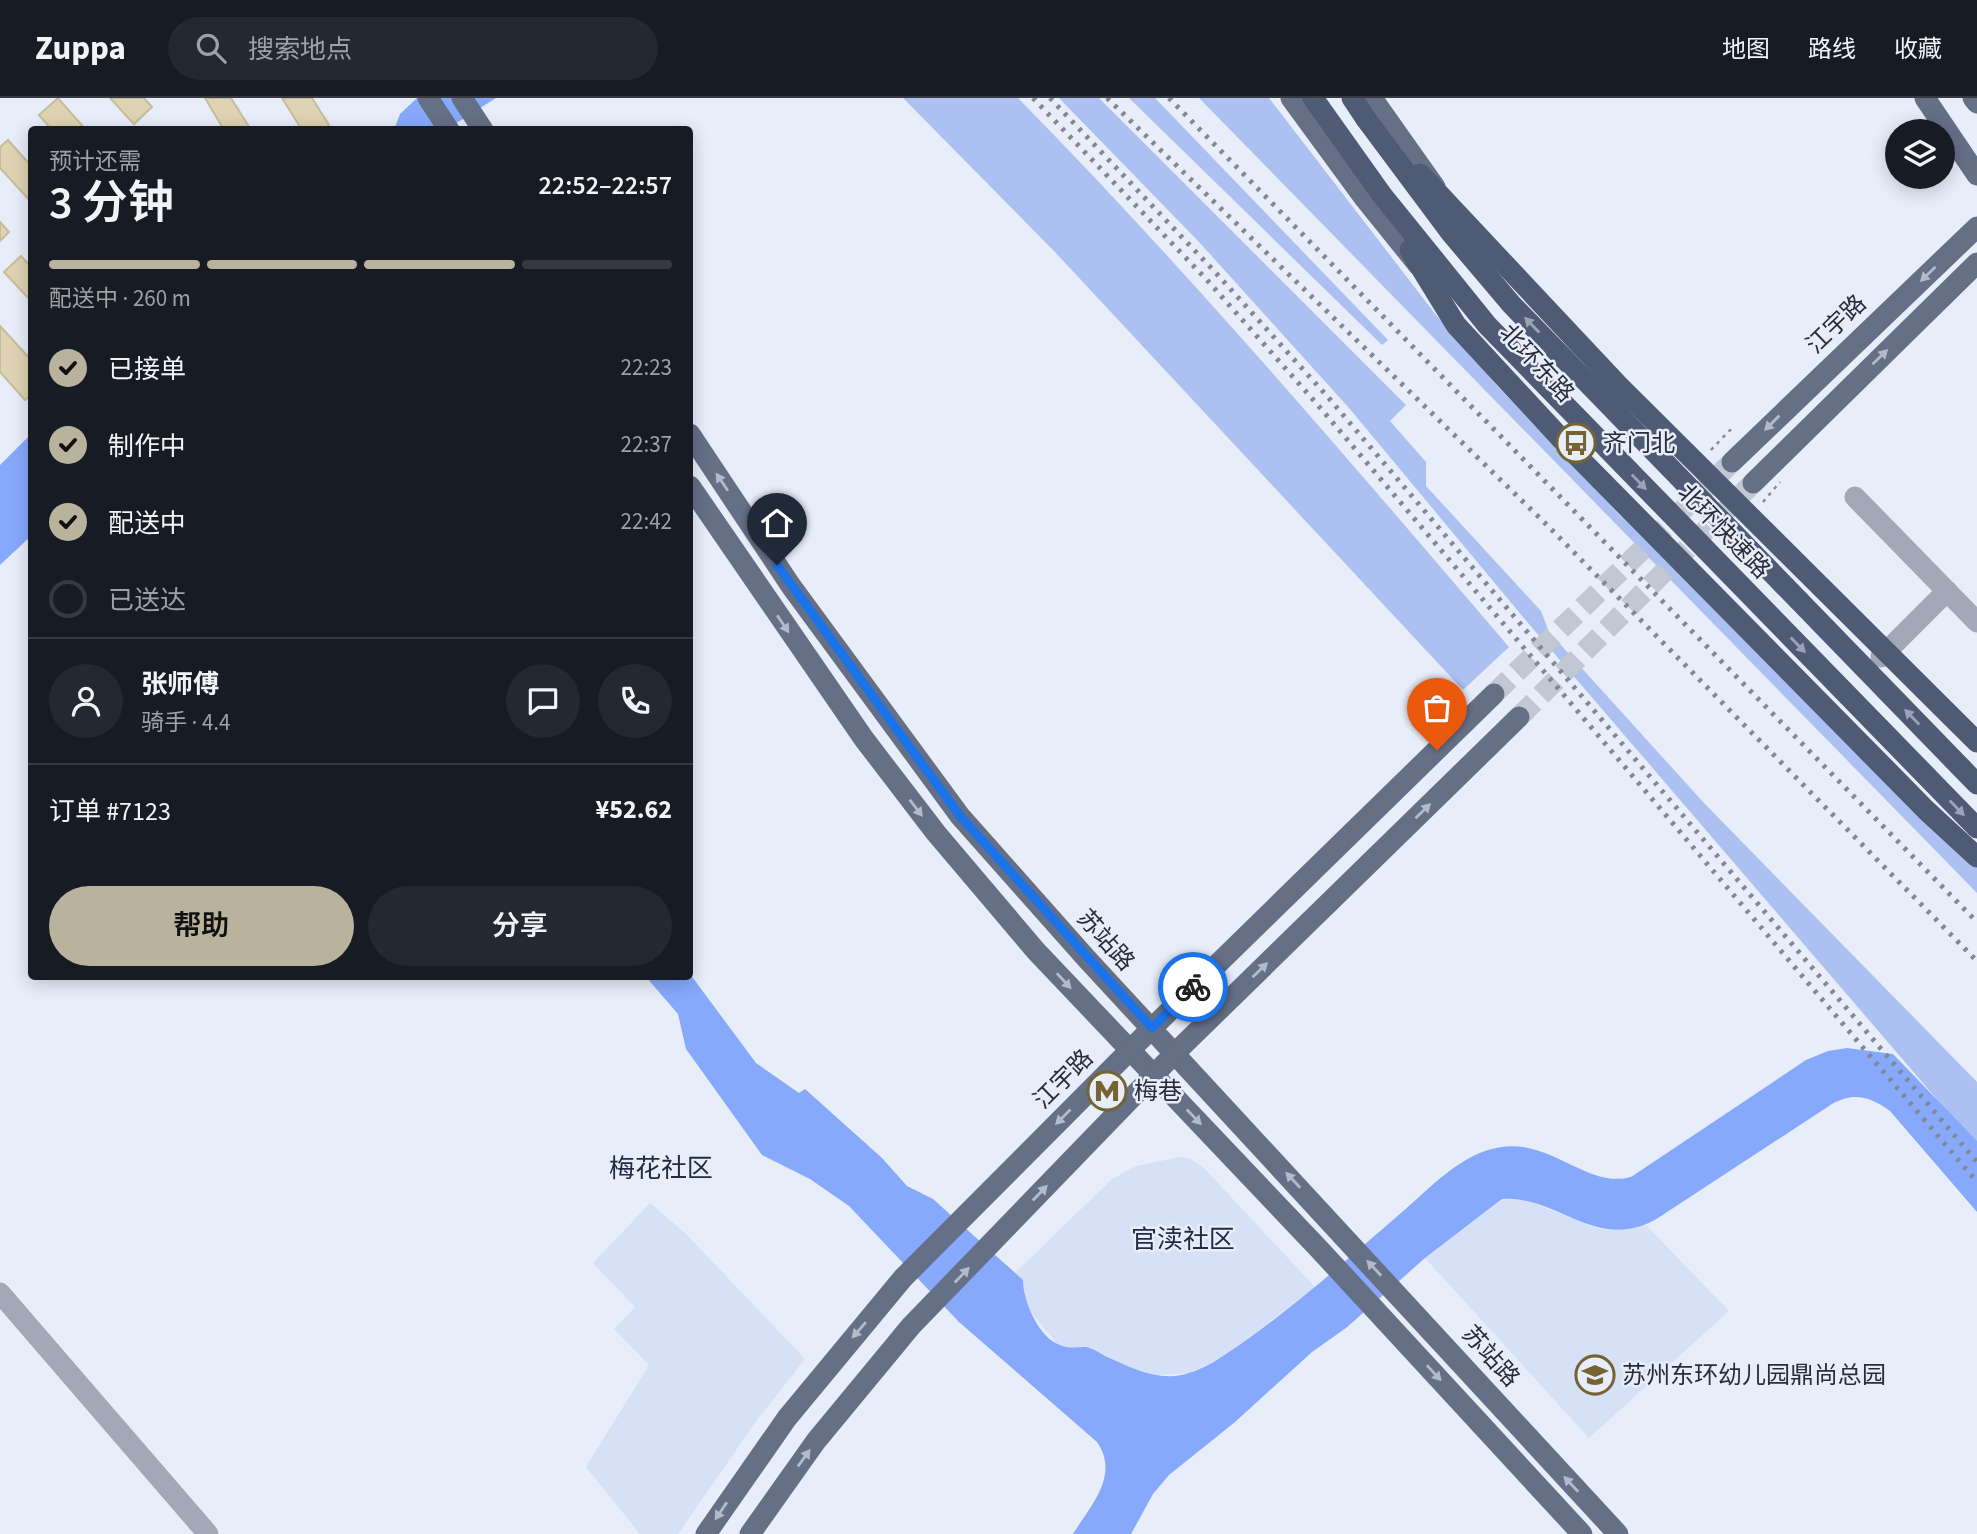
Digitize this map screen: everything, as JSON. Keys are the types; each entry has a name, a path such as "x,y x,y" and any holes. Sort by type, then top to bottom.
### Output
{"highway":[{"name":"北环快速路","path":"1352,98 1451,233 1512,305 1977,783"},
{"name":"北环快速路","path":"1305,101 1338,135 1457,292 1486,325 1977,828"},
{"path":"1366,119 1479,234 1619,385 1977,742"},
{"path":"1338,135 1456,325 1578,457 1927,811 1977,855"}],"main road":[{"path":"428,98 446,126"},
{"name":"北环东路","path":"1373,98 1452,211 1626,403 1977,755"},
{"path":"1925,98 1977,175"},
{"path":"1973,98 1977,103"},
{"name":"北环东路","path":"1305,101 1365,199 1475,336 1977,855"},
{"name":"江宇路","path":"1732,462 1977,227"},
{"path":"1758,493 1977,263"},
{"name":"苏站路","path":"693,439 791,586 960,816 1618,1534"},
{"path":"693,490 813,667 936,833 1036,951 1128,1051 1319,1249 1582,1534"},
{"name":"江宇路","path":"706,1534 787,1418 903,1278 1128,1051 1494,694"},
{"path":"750,1534 816,1441 931,1307 1153,1075 1519,718"}],"street":[{"path":"1855,497 1977,622"},
{"path":"1881,657 1947,591"},
{"path":"0,1293 208,1534"}],"path":[{"path":"1711,450 1730,430"},
{"path":"1758,493 1782,484"}],"shaded area":[{"path":"903,98 1018,98 1207,299 1509,647 1463,690 1054,251"},
{"path":"1059,98 1099,98 1406,405 1390,421 1426,462 1426,486 1541,611 1549,632 1704,803 1977,1082 1977,1146 1523,617 1349,408 1199,242"},
{"path":"1129,98 1155,98 1388,340 1382,345"},
{"path":"1199,98 1269,98 1436,315 1501,390 1618,513 1977,867 1977,893"},
{"path":"1180,1157 1191,1159 1204,1168 1315,1287 1226,1355 1190,1373 1155,1375 1137,1371 1087,1347 1077,1349 1057,1344 1026,1306 1023,1280 1015,1273 1112,1179 1136,1166"},
{"name":"苏州东环幼儿园鼎尚总园","path":"1503,1199 1526,1200 1599,1229 1616,1230 1645,1224 1729,1311 1589,1438 1425,1258"},
{"path":"650,1203 685,1233 805,1359 757,1420 678,1534 640,1534 586,1467 649,1365 614,1329 635,1307 593,1263"}],"water":[{"path":"417,98 496,98 452,126 396,126 400,114"},
{"path":"28,437 28,539 0,565 0,465"},
{"path":"693,978 756,1063 799,1093 805,1089 882,1158 907,1186 933,1199 1023,1280 1029,1308 1039,1327 1052,1341 1067,1347 1088,1348 1130,1367 1156,1375 1175,1376 1194,1371 1212,1363 1245,1341 1324,1279 1440,1178 1473,1156 1507,1146 1527,1148 1597,1175 1613,1179 1631,1177 1806,1060 1828,1051 1847,1048 1893,1054 1977,1141 1977,1212 1890,1111 1861,1097 1847,1098 1832,1104 1658,1218 1636,1227 1616,1230 1597,1227 1542,1205 1523,1200 1502,1199 1425,1258 1346,1328 1312,1352 1235,1422 1169,1475 1153,1494 1131,1534 1073,1534 1095,1501 1104,1478 1103,1454 1097,1442 959,1322 849,1206 810,1179 762,1155 686,1049 678,1014 649,980"}],"building":[{"path":"58,98 82,126 49,126 39,115"},
{"path":"110,98 144,98 152,107 134,124"},
{"path":"205,98 231,98 248,126 222,126"},
{"path":"282,98 312,98 329,125 300,126"},
{"path":"8,140 28,162 28,199 0,168 0,147"},
{"path":"0,222 9,232 0,241"},
{"path":"21,256 28,264 28,298 4,272"},
{"path":"0,326 28,357 28,397 25,400 0,372"}],"tunnel":[{"path":"1494,694 1732,462"},
{"path":"1519,717 1753,483"}],"railway":[{"path":"1033,98 1207,280 1317,404 1977,1182"},
{"path":"1050,98 1216,273 1327,396 1977,1162"},
{"path":"1107,98 1545,523 1977,961"},
{"path":"1169,98 1977,922"}],"way so far":[{"path":"1193,987 1437,750"}],"place":[{"name":"齐门北","path":"1576,443"},
{"name":"梅巷","path":"1107,1091"},
{"name":"苏州东环幼儿园鼎尚总园","path":"1595,1375"}],"district":[{"name":"梅花社区","path":"661,1168"},
{"name":"官渎社区","path":"1183,1239"}],"route":[{"path":"777,565 885,717 960,816 1152,1028 1193,987"}]}
